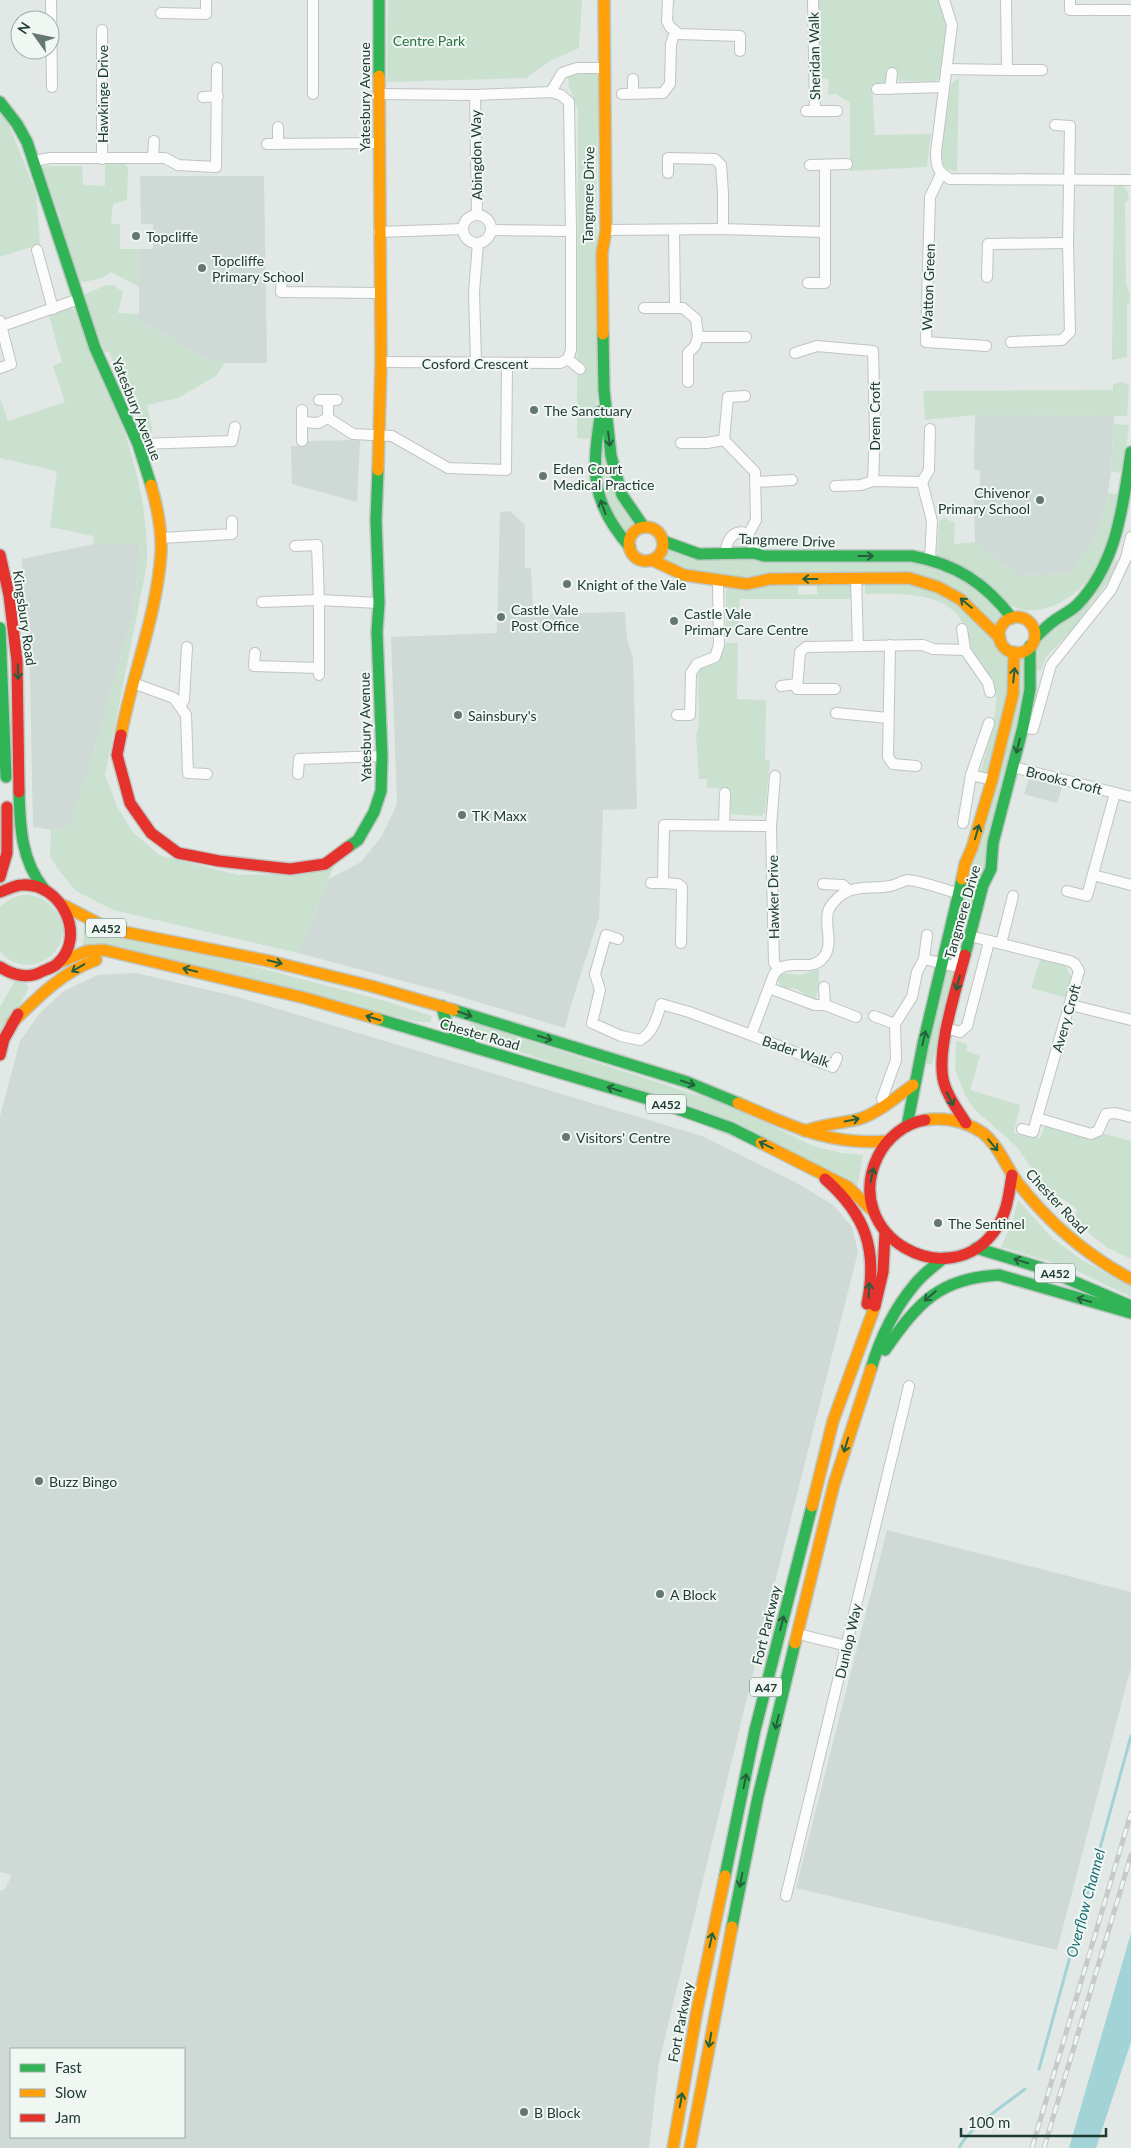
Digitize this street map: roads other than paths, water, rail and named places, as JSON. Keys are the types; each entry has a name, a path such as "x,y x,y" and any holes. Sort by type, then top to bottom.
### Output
{"main road":[{"name":"Yatesbury Avenue","path":"0,102 18,124 34,161 95,348 138,444 156,502 160,538 157,586 120,739 118,755 119,766 130,803 151,834 178,853 219,861 290,869 325,864 358,840 366,828 381,791 382,756 378,663 379,603 376,520 381,362 378,232 380,143 379,0"},
{"name":"Tangmere Drive","path":"604,0 606,230 602,253 604,390 616,477 622,495 644,527"},
{"name":"Tangmere Drive","path":"604,390 597,434 597,488 610,524 630,547"},
{"path":"652,560 662,550 663,541 658,532 650,527 644,527 632,536 630,547 638,558 652,560 684,575 747,584 770,579 908,578 944,588 968,605 1000,638 1005,647 1014,652 1026,650 1056,619 1076,607 1088,592 1112,551 1127,512 1131,452"},
{"name":"Tangmere Drive","path":"663,541 699,554 754,553 774,556 912,556 930,559 966,575 990,591 1012,618"},
{"name":"Kingsbury Road","path":"0,555 9,595 17,661 21,838 37,881 44,889"},
{"path":"1031,623 1068,606 1088,592"},
{"path":"1000,638 1002,625 1012,618 1022,618 1031,623 1035,632 1032,642"},
{"name":"Kingsbury Road","path":"0,628 8,822 7,853 0,877"},
{"name":"Tangmere Drive","path":"966,1123 948,1095 943,1081 946,1028 983,885 990,869 993,843 1023,727 1030,689 1032,642"},
{"name":"Tangmere Drive","path":"907,1126 914,1085 960,894 965,864 972,848 992,780 1012,694 1015,666 1014,652"},
{"path":"21,838 47,874 66,895 97,914 154,938"},
{"path":"0,892 21,884 44,889"},
{"name":"Chester Road","path":"44,889 63,905 109,930 269,961 371,986 442,1006 687,1082 805,1131 842,1141 862,1143 888,1141"},
{"path":"0,1055 4,1039 12,1024 67,951 72,939 72,925 63,905"},
{"name":"Chester Road","path":"0,967 14,974 33,976 87,951 104,950 305,998 655,1101 731,1128 848,1187 874,1212"},
{"path":"12,1024 32,1002 88,962 106,958 142,958"},
{"name":"A452","path":"442,1006 444,1022 452,1032 468,1040 512,1053 534,1065"},
{"path":"805,1131 822,1124 858,1120 872,1114 914,1085"},
{"path":"936,1118 951,1119 966,1123 983,1133 996,1146 1012,1175 1008,1201 1002,1219 991,1235 976,1248 961,1255 932,1258 911,1252 885,1234 874,1212 870,1193 871,1174 880,1151 898,1130 907,1126 936,1118"},
{"path":"810,1167 852,1205 862,1222 868,1242 870,1272 868,1300 833,1421"},
{"name":"Chester Road","path":"1012,1175 1030,1200 1082,1250 1131,1279"},
{"name":"Fort Parkway","path":"673,2148 697,2010 755,1730 833,1421 877,1302 883,1272 885,1234"},
{"name":"A452","path":"976,1248 1042,1268 1131,1306"},
{"name":"A47","path":"690,2148 756,1806 834,1484 880,1340 901,1302 916,1282 944,1258"},
{"path":"860,1399 883,1354 907,1318 935,1292 956,1281 983,1275 999,1275 1131,1313"}],"street":[{"path":"51,0 52,87"},
{"path":"161,13 206,14 206,0"},
{"path":"313,0 313,94"},
{"path":"668,0 666,21 675,32 688,35 740,36 740,51"},
{"name":"Sheridan Walk","path":"813,0 811,111 837,111"},
{"path":"944,0 952,25 936,152 936,166 941,174 950,179 1131,180"},
{"path":"1006,0 1007,70"},
{"path":"1070,0 1070,10 1131,10"},
{"name":"Hawkinge Drive","path":"102,30 102,159"},
{"path":"633,79 627,93 663,93 667,89 670,84 671,44 675,32"},
{"name":"Hawkinge Drive","path":"34,161 50,158 165,158 178,165 216,166 217,68"},
{"path":"551,92 562,73 577,68 604,68"},
{"path":"946,69 1042,70"},
{"path":"890,89 892,73"},
{"path":"877,89 944,87"},
{"path":"379,94 475,95 551,92 561,95 569,102 571,350 568,359 580,369"},
{"name":"Abingdon Way","path":"475,95 478,215"},
{"path":"203,97 218,96"},
{"path":"1011,342 1062,340 1070,332 1068,243 1070,126 1055,125"},
{"path":"278,127 272,144 380,143"},
{"path":"153,158 154,141"},
{"path":"668,173 668,158 715,159 721,165 723,229"},
{"path":"810,165 847,164"},
{"path":"808,283 824,283 825,165"},
{"name":"Watton Green","path":"941,174 930,197 926,342 986,346"},
{"path":"478,215 489,221 492,230 489,238 478,243 466,237 463,229 466,221 478,215"},
{"path":"378,232 463,229"},
{"path":"606,230 723,229 824,232"},
{"path":"492,230 571,231"},
{"path":"674,230 675,308"},
{"path":"476,362 474,292 478,243"},
{"path":"987,277 988,244 1068,243"},
{"path":"37,250 53,309"},
{"path":"282,277 281,292 380,293"},
{"path":"0,368 11,364 1,323 53,309 79,299"},
{"path":"644,308 684,308 696,319 698,337 688,353 688,382"},
{"path":"698,337 746,337"},
{"name":"Drem Croft","path":"795,353 817,346 873,350 875,432 873,481"},
{"name":"Cosford Crescent","path":"381,362 476,362 507,364 560,362 568,359"},
{"path":"328,418 353,434 392,436 448,468 506,470 507,364"},
{"path":"724,440 728,398 745,396"},
{"path":"328,400 328,418"},
{"path":"302,410 302,441"},
{"path":"302,422 318,423 328,418"},
{"path":"138,444 232,441 235,426"},
{"path":"930,429 930,470 922,482 932,520 930,559"},
{"path":"681,443 707,444 724,440"},
{"path":"724,440 756,472 756,520 748,535"},
{"path":"757,482 792,480"},
{"path":"835,486 861,485 873,481 922,482"},
{"path":"160,538 232,534 232,521"},
{"path":"726,554 728,541 741,532 748,535 754,542 754,553"},
{"path":"1023,727 1033,729 1051,665 1111,590 1126,558 1131,537"},
{"path":"255,653 254,666 319,671 319,600 316,545 295,546"},
{"path":"1112,551 1126,558"},
{"path":"856,578 858,646"},
{"path":"677,716 690,715 691,673 697,664 714,657 720,645 718,580"},
{"path":"262,602 319,600 379,603"},
{"path":"962,629 965,650 988,683 990,692"},
{"path":"890,645 888,757 893,764 916,766"},
{"path":"834,689 797,690 800,652 806,647 923,645 933,649 965,650"},
{"path":"180,706 184,700 187,646"},
{"path":"133,683 174,698 186,715 188,773 207,774"},
{"path":"780,686 797,684"},
{"path":"836,714 888,718"},
{"path":"963,823 971,775 989,723"},
{"path":"298,774 299,759 382,756"},
{"name":"Brooks Croft","path":"1013,767 1131,797"},
{"path":"971,775 992,780"},
{"name":"Hawker Drive","path":"774,776 772,826 774,963 778,967"},
{"path":"724,825 725,793"},
{"name":"Brooks Croft","path":"1067,891 1087,896 1115,793"},
{"path":"663,883 664,825 772,826"},
{"path":"1093,875 1131,885"},
{"path":"856,1016 825,1006 815,1005 770,985 778,967 820,962 828,950 828,911 839,895 848,890 890,886 908,880 960,894"},
{"path":"651,883 678,884 682,887 681,943"},
{"path":"823,884 842,885 848,890"},
{"path":"1001,944 1013,896"},
{"name":"Bader Walk","path":"618,939 606,935 594,974 600,990 592,1024 621,1036 640,1040 646,1037 654,1026 661,1004 833,1066 837,1058"},
{"path":"882,1099 896,1060 895,1024 912,998 917,972 924,959 927,935"},
{"path":"924,959 953,966 970,936"},
{"name":"Avery Croft","path":"970,936 1075,964 1079,971 1071,1005 1037,1118"},
{"path":"946,1028 960,1032 967,1026 989,942"},
{"name":"Bader Walk","path":"750,1036 770,985"},
{"path":"824,987 825,1006"},
{"path":"1071,1005 1131,1020"},
{"path":"874,1016 895,1024"},
{"path":"1022,1129 1033,1132 1037,1118 1091,1134 1098,1131 1106,1114 1115,1113 1131,1116"},
{"name":"Dunlop Way","path":"786,1896 909,1386"},
{"path":"798,1634 846,1646"}],"water":[{"path":"1131,1933 1131,2042 1096,2148 1069,2148"}],"waterway":[{"name":"Overflow Channel","path":"1039,2069 1131,1736"},
{"name":"Overflow Channel","path":"959,2148 970,2133 1025,2089"}],"railway":[{"path":"1032,2148 1131,1813"},
{"path":"1044,2148 1131,1855"}],"place":[{"name":"Topcliffe","path":"136,236"},
{"name":"Topcliffe Primary School","path":"202,268"},
{"name":"The Sanctuary","path":"534,410"},
{"name":"Eden Court Medical Practice","path":"543,476"},
{"name":"Chivenor Primary School","path":"1040,500"},
{"name":"Knight of the Vale","path":"567,584"},
{"name":"Castle Vale Post Office","path":"501,617"},
{"name":"Castle Vale Primary Care Centre","path":"674,621"},
{"name":"Sainsbury's","path":"458,715"},
{"name":"TK Maxx","path":"462,815"},
{"name":"Visitors' Centre","path":"566,1137"},
{"name":"The Sentinel","path":"938,1223"},
{"name":"Buzz Bingo","path":"39,1481"},
{"name":"A Block","path":"660,1594"},
{"name":"B Block","path":"524,2112"}],"park label":[{"name":"Centre Park","path":"429,40"}]}
